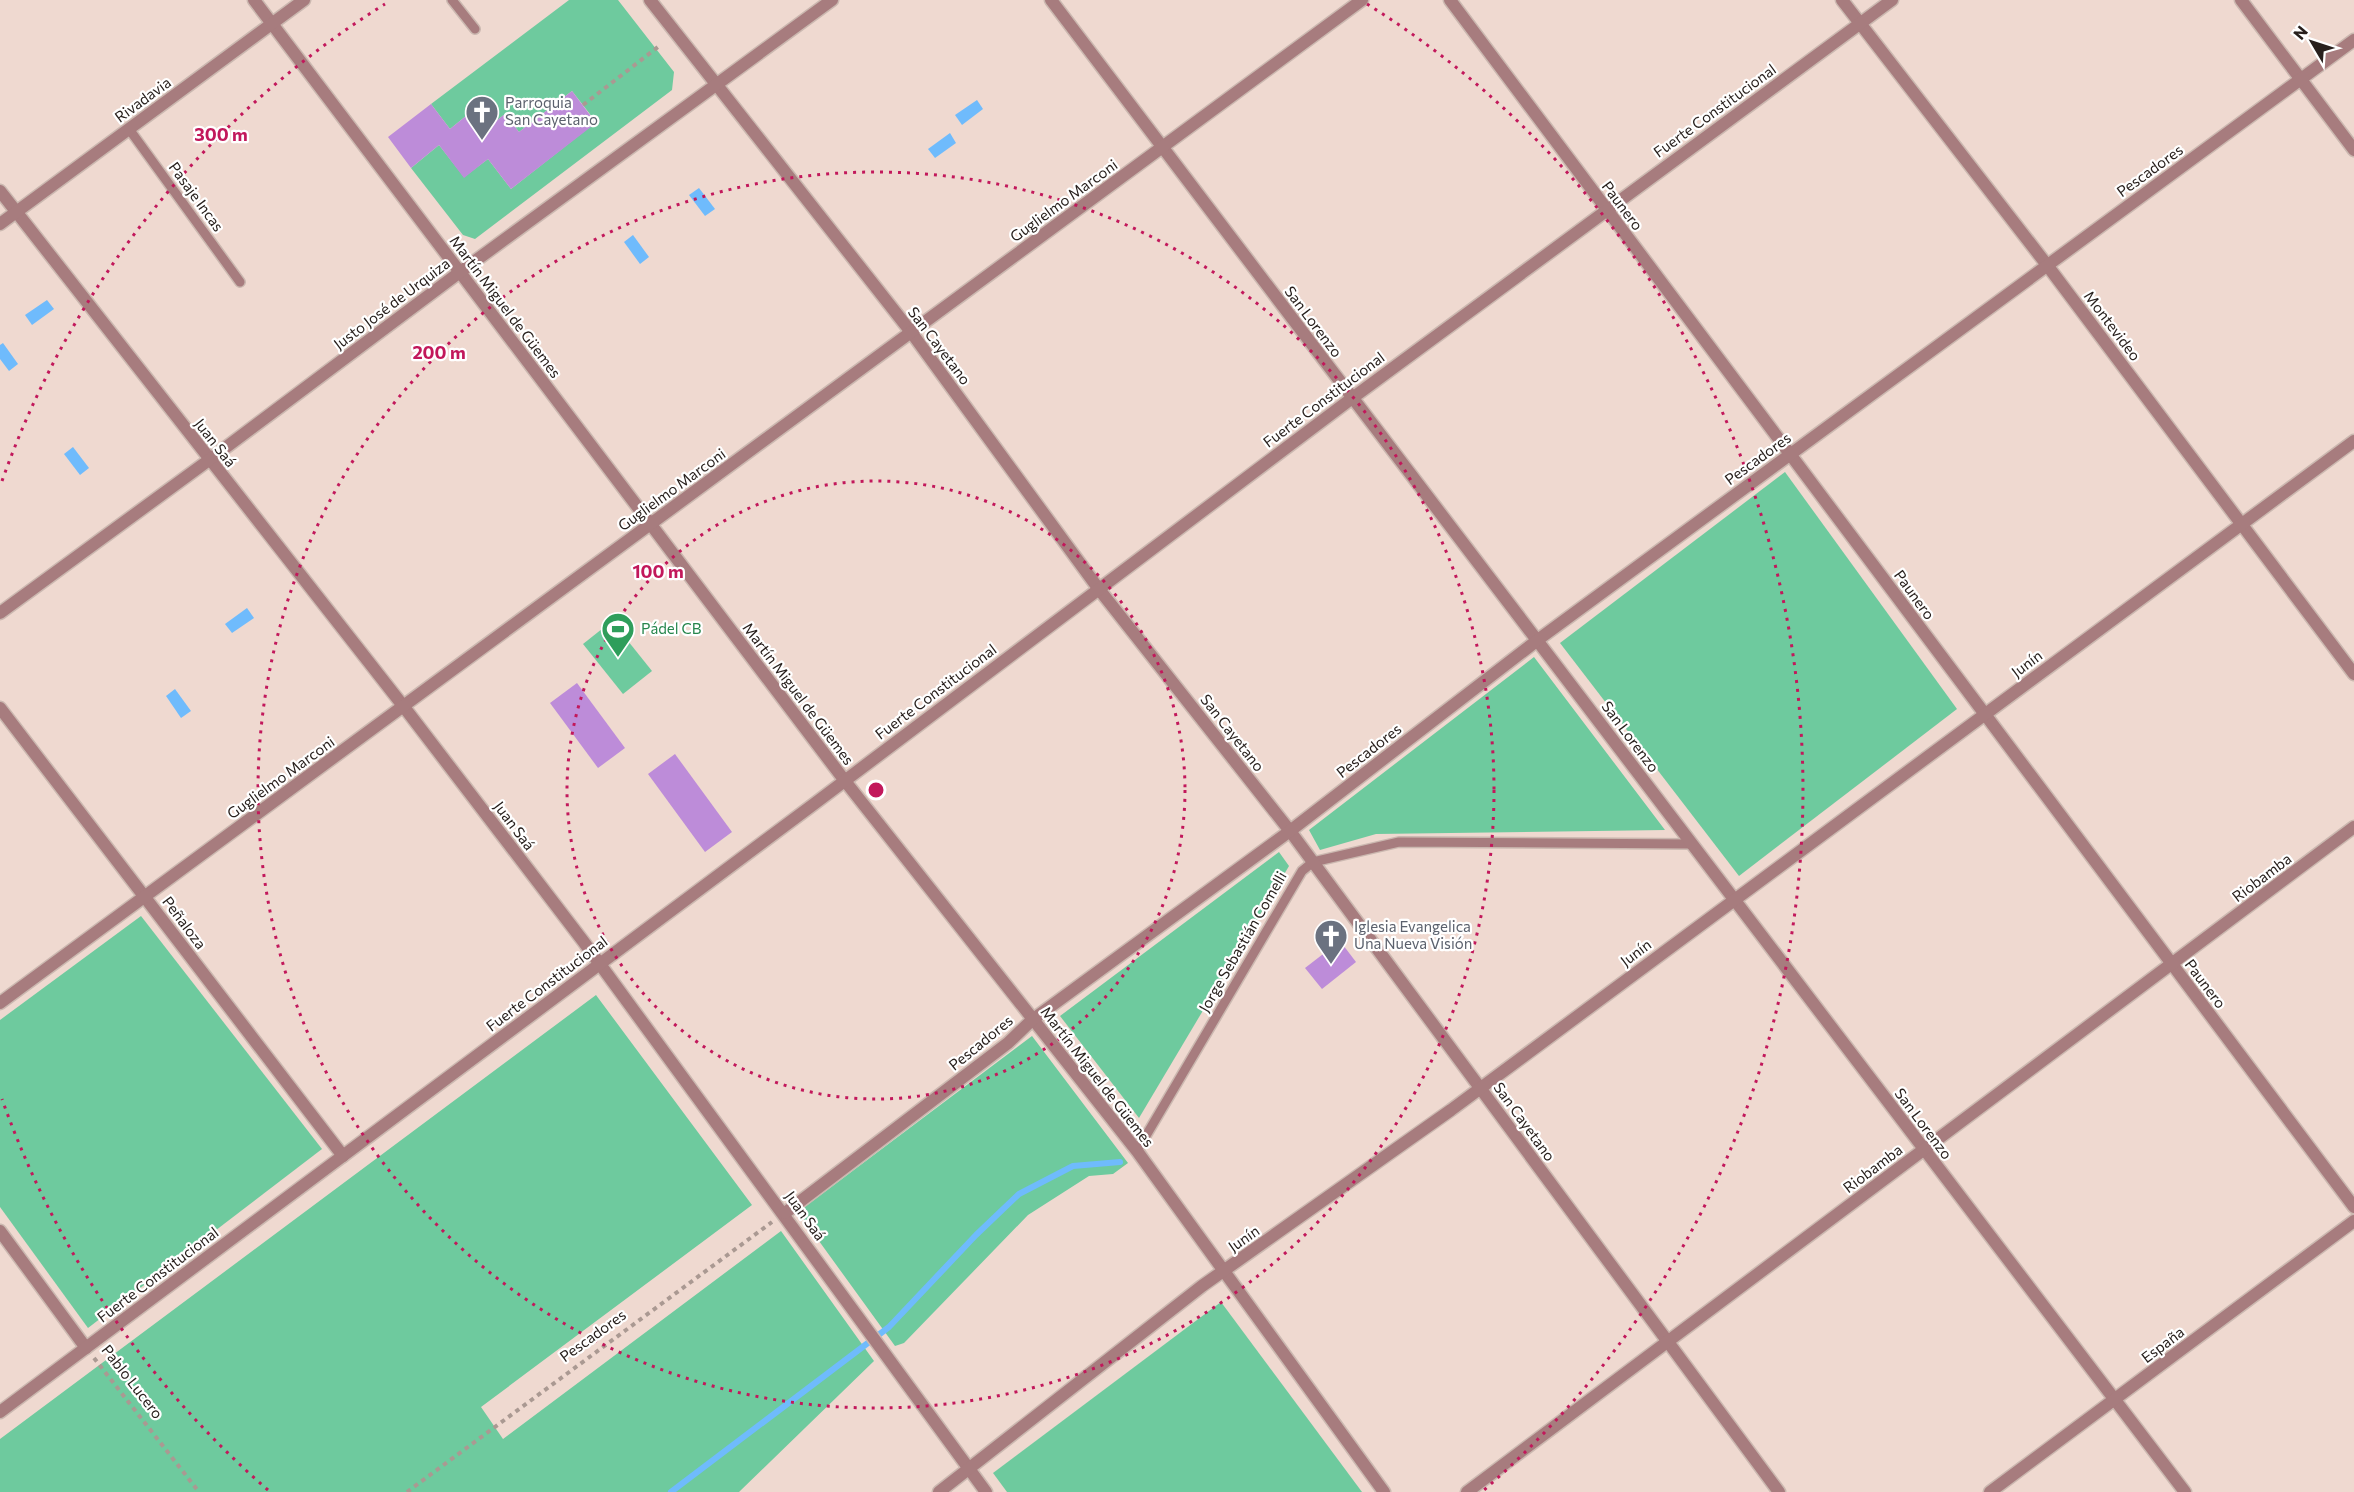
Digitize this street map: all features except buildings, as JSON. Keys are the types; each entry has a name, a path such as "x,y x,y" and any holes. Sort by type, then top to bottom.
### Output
{"street":[{"name":"Martín Miguel de Güemes","path":"254,0 845,781 1137,1151 1384,1492"},
{"name":"Rivadavia","path":"0,224 304,0"},
{"name":"San Cayetano","path":"650,0 911,332 1098,588 1290,831 1779,1492"},
{"name":"Justo José de Urquiza","path":"0,613 832,0"},
{"name":"San Lorenzo","path":"1051,0 1351,399 1539,639 1690,844 2185,1492"},
{"name":"Guglielmo Marconi","path":"0,1003 1362,0"},
{"name":"Paunero","path":"1450,0 2354,1207"},
{"name":"Montevideo","path":"1842,0 2047,265 2354,674"},
{"name":"Fuerte Constitucional","path":"0,1412 845,781 1351,399 1892,0"},
{"path":"2241,0 2354,150"},
{"name":"Pescadores","path":"784,1213 1008,1043 1032,1020 1290,831 1539,639 2354,40"},
{"name":"Juan Saá","path":"0,191 404,707 600,964 986,1492"},
{"name":"Junín","path":"939,1492 1225,1271 1480,1088 2354,441"},
{"name":"Peñaloza","path":"0,708 344,1156"},
{"name":"Riobamba","path":"1467,1492 2354,827"},
{"name":"España","path":"1990,1492 2354,1221"},
{"name":"Pablo Lucero","path":"0,1231 86,1348"}],"lane":[{"path":"453,0 475,28"},
{"name":"Pasaje Incas","path":"129,129 240,282"},
{"path":"1313,862 1399,842 1690,844"},
{"name":"Jorge Sebastián Comelli","path":"1137,1151 1302,871 1313,862"}],"path":[{"path":"584,105 658,47"},
{"name":"Pescadores","path":"407,1492 784,1213"},
{"name":"Pablo Lucero","path":"86,1348 199,1492"}],"green space":[{"path":"569,0 618,0 674,72 672,90 475,239 463,235 411,168 439,145 464,177 488,159 511,189 596,122 572,91 519,132 505,114 491,125 477,107 450,129 431,104"},
{"path":"1785,472 1957,709 1739,876 1560,643"},
{"name":"Pádel CB","path":"612,621 652,671 623,694 583,644"},
{"path":"1534,657 1665,830 1376,834 1320,850 1309,830"},
{"path":"1279,852 1289,866 1139,1118 1060,1016"},
{"path":"141,916 322,1149 88,1328 0,1207 0,1020"},
{"path":"596,995 752,1205 481,1407 503,1439 781,1231 874,1361 739,1492 0,1492 0,1439"},
{"path":"1032,1036 1128,1163 1113,1174 1089,1176 1028,1215 904,1343 895,1346 798,1212"},
{"path":"1221,1302 1362,1492 1007,1492 993,1473"}],"water":[{"path":"977,100 983,109 962,125 955,115"},
{"path":"950,133 956,143 935,158 928,149"},
{"path":"699,188 715,209 705,216 689,195"},
{"path":"633,235 649,257 640,264 624,242"},
{"path":"47,300 54,309 32,325 25,315"},
{"path":"3,343 18,364 9,371 0,359 0,345"},
{"path":"73,447 89,468 80,475 64,454"},
{"path":"247,608 254,618 232,633 225,624"},
{"path":"175,689 191,711 181,718 166,696"}],"waterway":[{"path":"671,1492 889,1327 976,1235 1019,1194 1073,1166 1120,1162"}],"place":[{"name":"Parroquia San Cayetano","path":"482,141"},
{"name":"Pádel CB","path":"618,658"},
{"name":"Iglesia Evangelica Una Nueva Visión","path":"1331,965"}]}
